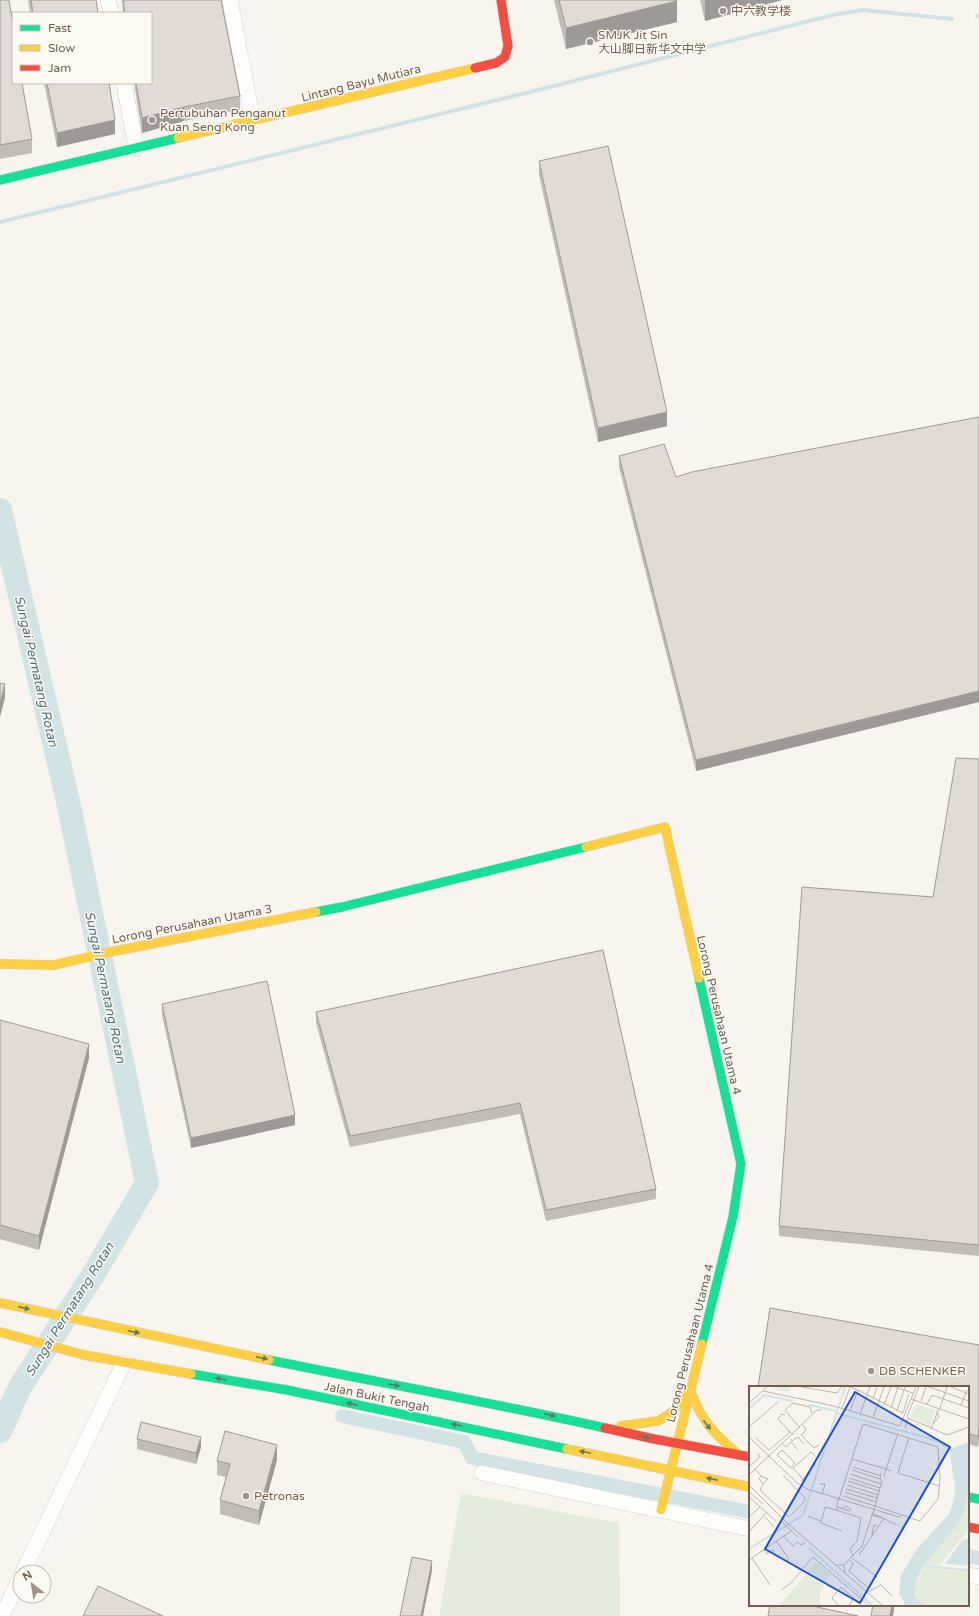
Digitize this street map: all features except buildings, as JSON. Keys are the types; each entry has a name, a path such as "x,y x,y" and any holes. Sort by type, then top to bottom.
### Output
{"main road":[{"name":"Lintang Bayu Mutiara","path":"0,180 496,63 504,57 508,46 501,0"},
{"name":"Lorong Perusahaan Utama 4","path":"364,901 665,827 741,1164 733,1217 662,1505"},
{"name":"Lorong Perusahaan Utama 3","path":"0,964 54,965 110,952 364,901"},
{"name":"Jalan Bukit Tengah","path":"0,1302 47,1314 356,1378 512,1407 677,1443 749,1457"},
{"name":"Jalan Bukit Tengah","path":"0,1332 124,1363 287,1390 749,1487"},
{"path":"606,1428 658,1421 671,1413 690,1390"},
{"path":"690,1390 698,1412 706,1425 716,1436 740,1456"},
{"path":"969,1497 979,1499"},
{"path":"969,1527 979,1529"}],"street":[{"path":"108,0 111,12"},
{"path":"230,0 253,121"},
{"path":"124,84 136,148"},
{"path":"27,1564 124,1363"},
{"path":"482,1473 662,1505 749,1529"},
{"path":"969,1575 979,1577"},
{"path":"2,1616 12,1595"}],"green space":[{"path":"461,1493 619,1523 620,1616 439,1616"}],"waterway":[{"path":"0,222 534,91 833,15 862,10 952,19"},
{"name":"Sungai Permatang Rotan","path":"0,510 69,806 147,1183 93,1275 20,1387 0,1431"},
{"path":"342,1416 464,1442 472,1458 749,1512"},
{"path":"969,1556 979,1558"}],"traffic: fast":[{"path":"0,180 178,138"},
{"path":"316,912 342,907 586,847"},
{"path":"699,978 741,1164 733,1217 702,1344"},
{"path":"269,1360 605,1428"},
{"path":"191,1374 287,1390 567,1449"},
{"path":"969,1497 979,1499"}],"traffic: slow":[{"path":"178,138 475,68"},
{"path":"586,847 665,827 699,978"},
{"path":"0,964 54,965 110,952 316,912"},
{"path":"0,1303 269,1360"},
{"path":"0,1332 84,1355 191,1374"},
{"path":"661,1510 702,1344"},
{"path":"621,1426 658,1421 671,1413 690,1390 694,1401 709,1426 738,1454"},
{"path":"567,1449 749,1487"}],"traffic: jam":[{"path":"475,68 496,63 505,57 508,46 501,0"},
{"path":"605,1428 749,1457"},
{"path":"969,1527 979,1529"}],"place":[{"name":"中六教学楼","path":"723,11"},
{"name":"SMJK Jit Sin 大山脚日新华文中学","path":"590,42"},
{"name":"Pertubuhan Penganut Kuan Seng Kong","path":"152,120"},
{"name":"DB SCHENKER","path":"871,1371"},
{"name":"Petronas","path":"246,1496"}]}
